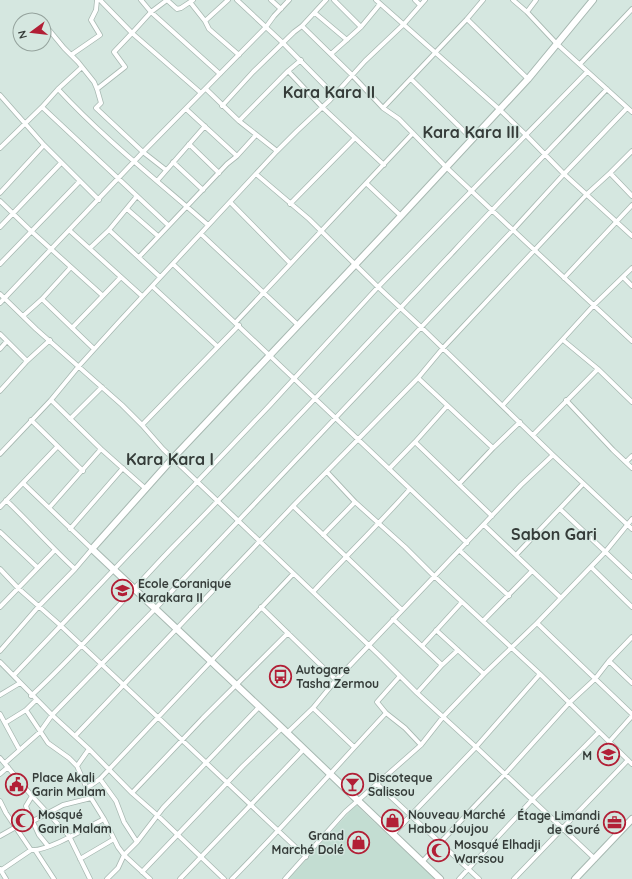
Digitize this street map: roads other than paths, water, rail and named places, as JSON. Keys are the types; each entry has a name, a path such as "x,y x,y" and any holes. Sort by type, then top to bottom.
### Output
{"street":[{"path":"71,55 100,35 91,20 96,10 97,0"},
{"path":"100,0 132,33 201,93"},
{"path":"141,0 151,12 220,74"},
{"path":"97,88 125,67 114,52 151,12 167,0 177,9 191,1 209,29 239,55"},
{"path":"205,21 228,0"},
{"path":"237,0 301,60 334,95"},
{"path":"271,0 281,10"},
{"path":"0,303 143,152 266,28 274,16 289,0"},
{"path":"222,106 253,72 302,26 326,0"},
{"path":"334,0 361,27"},
{"path":"376,0 499,109 564,174 632,236"},
{"path":"415,0 420,5"},
{"path":"0,454 30,420 51,400 79,366 142,296 277,151 404,24 424,0"},
{"path":"383,108 483,0"},
{"path":"513,0 527,12 556,43 632,112"},
{"path":"527,12 536,0"},
{"path":"0,651 173,458 356,265 528,79 556,43 593,0"},
{"path":"331,54 361,27 380,4"},
{"path":"580,64 632,9"},
{"path":"315,13 347,40"},
{"path":"467,19 528,79"},
{"path":"302,26 383,108 399,119 446,167 632,341"},
{"path":"52,33 82,67 97,88 101,103 96,108 143,152 166,170"},
{"path":"239,121 288,71 301,60"},
{"path":"0,148 42,107 58,89 82,67"},
{"path":"288,71 322,107 384,165"},
{"path":"14,675 294,379 378,287 472,191 525,134 587,72"},
{"path":"411,79 472,139"},
{"path":"58,89 134,162 208,225"},
{"path":"206,89 239,121 277,151"},
{"path":"32,696 56,673 62,664 82,647 133,588 218,502 607,89"},
{"path":"0,95 44,145 98,200"},
{"path":"42,107 168,225"},
{"path":"5,762 40,732 52,715 336,418 627,108"},
{"path":"186,109 237,156"},
{"path":"156,181 204,126"},
{"path":"142,425 218,347 263,292 413,133"},
{"path":"139,257 168,225 256,135"},
{"path":"290,204 355,138"},
{"path":"189,144 219,173"},
{"path":"0,193 44,145"},
{"path":"75,736 293,506 418,378 443,348 587,194 632,151"},
{"path":"173,162 203,190"},
{"path":"0,226 61,163"},
{"path":"610,173 632,196"},
{"path":"256,174 322,231 378,287 401,307 583,484 632,529"},
{"path":"0,264 80,181"},
{"path":"366,183 401,216"},
{"path":"90,248 109,230 137,196"},
{"path":"0,201 102,296"},
{"path":"230,202 290,263"},
{"path":"564,278 632,205"},
{"path":"127,209 158,236"},
{"path":"69,230 142,296"},
{"path":"109,230 160,277"},
{"path":"201,234 298,325"},
{"path":"173,264 237,323 357,440 466,543"},
{"path":"23,316 42,299 71,267"},
{"path":"503,406 594,305 632,268"},
{"path":"72,328 121,277"},
{"path":"622,277 632,286"},
{"path":"152,286 218,347"},
{"path":"0,294 102,387 218,502 261,541 293,574 443,718 595,859"},
{"path":"42,299 94,349"},
{"path":"0,334 27,361"},
{"path":"0,391 27,361 50,340"},
{"path":"563,340 598,369 632,402"},
{"path":"0,349 7,341"},
{"path":"533,434 598,369"},
{"path":"418,378 493,448"},
{"path":"70,419 102,387"},
{"path":"51,400 101,450 146,489"},
{"path":"566,400 632,468"},
{"path":"389,469 447,406"},
{"path":"30,420 83,471"},
{"path":"459,484 520,422"},
{"path":"415,442 492,516"},
{"path":"0,507 57,447"},
{"path":"49,508 101,450"},
{"path":"287,733 313,708 368,645 434,576 553,455"},
{"path":"626,462 632,456"},
{"path":"70,529 123,468"},
{"path":"326,472 355,502 540,674 632,764"},
{"path":"23,483 440,879"},
{"path":"516,555 583,484"},
{"path":"313,592 345,557 379,524 410,489"},
{"path":"0,499 28,522 75,569"},
{"path":"323,535 355,502"},
{"path":"293,506 402,610"},
{"path":"560,509 632,577"},
{"path":"285,879 345,812 420,745 484,674 537,623 606,552 632,519"},
{"path":"484,525 561,598"},
{"path":"0,532 37,567"},
{"path":"0,607 55,550"},
{"path":"459,550 509,596"},
{"path":"591,567 632,607"},
{"path":"0,569 18,588 60,625 249,805 306,857"},
{"path":"483,621 532,571"},
{"path":"87,788 100,779 109,770 293,574"},
{"path":"422,646 462,602"},
{"path":"261,607 336,680"},
{"path":"393,619 442,665"},
{"path":"537,623 632,715 609,742"},
{"path":"436,630 484,674"},
{"path":"132,792 288,633"},
{"path":"422,862 505,774 569,703 595,679 609,661 632,637"},
{"path":"417,693 442,665 458,650"},
{"path":"609,661 632,683"},
{"path":"0,662 14,675 36,700 224,879"},
{"path":"393,834 476,747 540,674"},
{"path":"400,676 377,702 386,713 420,745"},
{"path":"0,695 20,683"},
{"path":"5,723 26,710 36,700"},
{"path":"107,879 118,868 124,855 137,842 157,815 259,707"},
{"path":"313,708 354,747"},
{"path":"26,710 48,743 69,758 77,766 92,798 124,855 150,879"},
{"path":"232,879 278,832 303,802 386,713"},
{"path":"0,714 19,749"},
{"path":"142,872 282,728"},
{"path":"459,879 532,800 599,732"},
{"path":"77,766 89,749"},
{"path":"180,879 304,749"},
{"path":"0,758 5,762 47,813 69,836 90,879"},
{"path":"514,879 628,760"},
{"path":"0,774 8,767"},
{"path":"100,779 116,800 124,822 137,842"},
{"path":"377,784 411,814 479,879"},
{"path":"32,796 26,807 41,840 48,846"},
{"path":"33,821 67,803 92,798"},
{"path":"0,801 6,813 54,879"},
{"path":"6,879 0,870 33,850 48,846 104,819"},
{"path":"575,879 632,819"},
{"path":"0,836 16,827"},
{"path":"80,859 114,839"}],"place":[{"name":"Ecole Coranique Karakara II","path":"123,590"},
{"name":"Autogare Tasha Zermou","path":"281,676"},
{"name":"M","path":"608,755"},
{"name":"Place Akali Garin Malam","path":"17,784"},
{"name":"Discoteque Salissou","path":"352,784"},
{"name":"Mosqué Garin Malam","path":"22,821"},
{"name":"Nouveau Marché Habou Joujou","path":"392,821"},
{"name":"Étage Limandi de Gouré","path":"615,822"},
{"name":"Grand Marché Dolé","path":"359,842"},
{"name":"Mosqué Elhadji Warssou","path":"438,851"}],"district":[{"name":"Kara Kara II","path":"329,92"},
{"name":"Kara Kara III","path":"471,132"},
{"name":"Kara Kara I","path":"170,459"},
{"name":"Sabon Gari","path":"554,534"}]}
